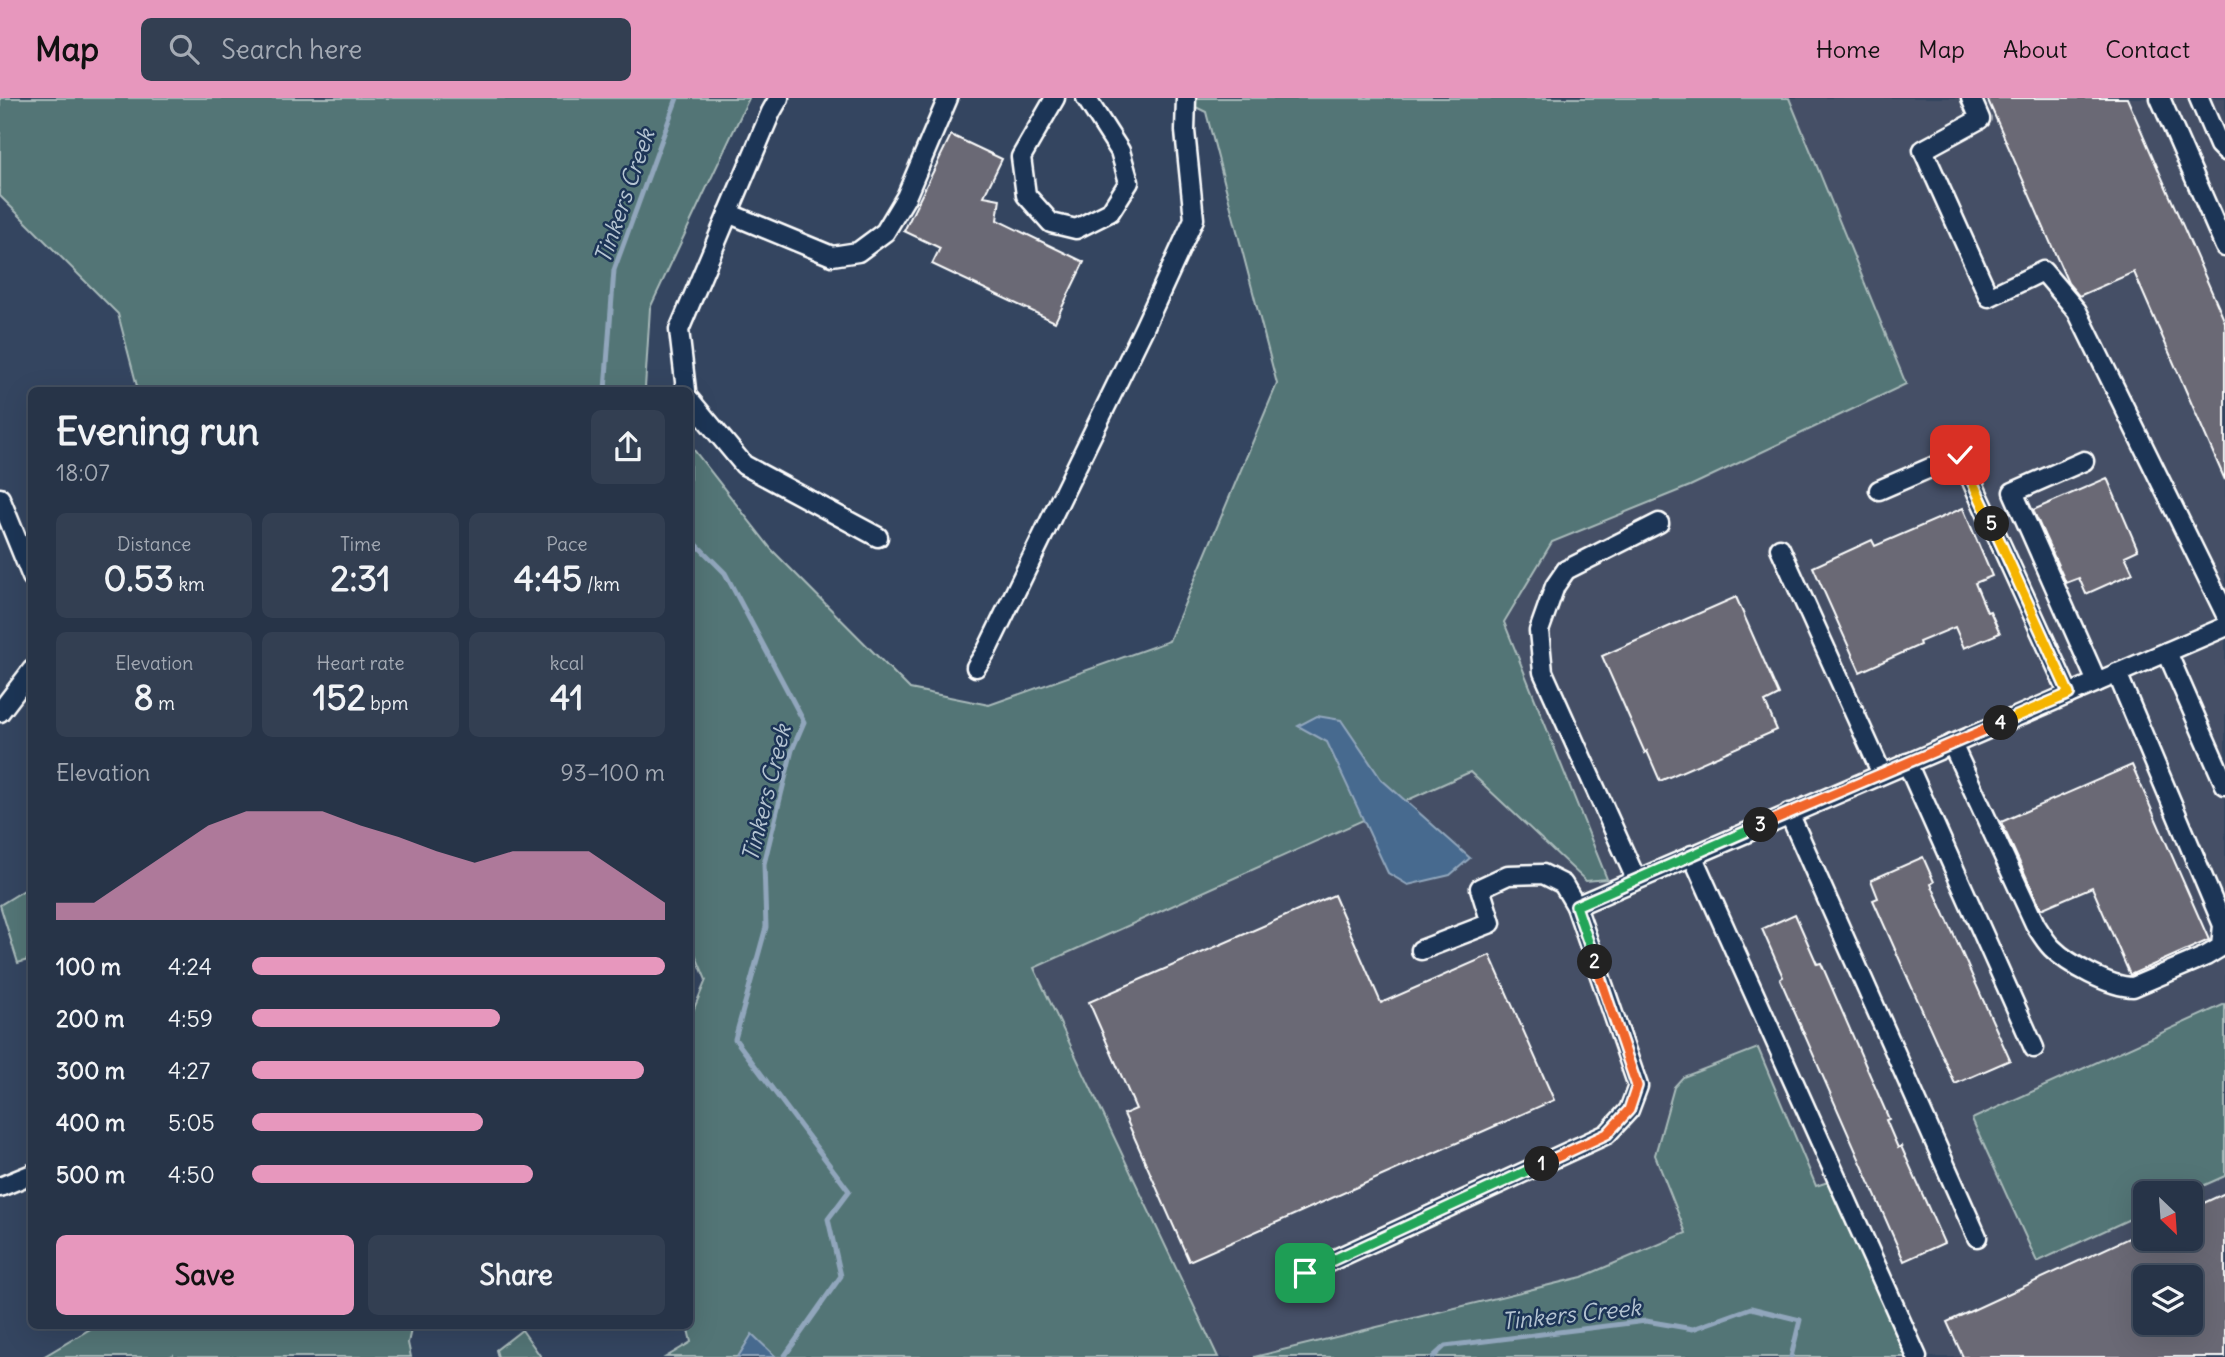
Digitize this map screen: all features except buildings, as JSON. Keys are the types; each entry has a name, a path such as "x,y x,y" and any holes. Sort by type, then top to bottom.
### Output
{"street":[{"path":"687,387 679,330 779,98"},
{"path":"729,213 832,256 858,252 885,232 906,197 948,98"},
{"path":"1055,98 1021,157 1026,195 1051,223 1076,229 1110,212 1129,182 1119,151 1086,98"},
{"path":"976,667 993,638 1144,328 1194,219 1185,131 1186,98"},
{"path":"1971,98 1980,119 1923,150 1989,298 2043,271 2077,311 2225,613"},
{"path":"2161,98 2225,247"},
{"path":"2199,98 2219,145 2225,151"},
{"path":"693,404 744,465 878,537"},
{"path":"1879,490 1960,455 2069,694"},
{"path":"2084,461 2013,492 2097,682"},
{"path":"0,498 28,567"},
{"path":"1636,880 1543,672 1539,631 1555,586 1566,570 1659,523"},
{"path":"1780,548 1882,774"},
{"path":"1576,906 2225,627"},
{"path":"2167,652 2225,785"},
{"path":"1952,744 2035,924 2050,947 2069,962 2120,987 2133,987 2206,956 2221,947 2223,925 2117,673"},
{"path":"0,712 28,675"},
{"path":"1907,763 2034,1048"},
{"path":"1789,813 1977,1237"},
{"path":"1692,855 1917,1357"},
{"path":"1305,1273 1607,1134 1629,1110 1637,1086 1576,906 1563,884 1543,874 1508,875 1480,888 1491,923 1421,950"},
{"path":"0,1187 28,1176"}],"shaded area":[{"path":"1789,98 2225,98 2225,1357 1917,1357 1686,1233 1582,1277 1254,1357 1218,1357 1034,968 1470,772 1586,881 1607,879 1504,622 1552,542 1906,383"},
{"path":"1317,716 1341,720 1381,779 1470,858 1450,875 1408,885 1388,873 1327,742 1298,726"},
{"path":"752,1334 776,1357 738,1357"}],"green space":[{"path":"0,98 749,98 650,308 645,387 137,387 118,314 0,196"},
{"path":"1177,98 1789,98 1906,384 1690,486 1552,542 1504,622 1607,879 1586,881 1470,772 1034,968 1218,1357 776,1357 752,1335 738,1357 666,1357 691,1342 688,1329 693,1329 693,1011 706,980 693,949 693,449 772,550 910,689 989,705 1169,641 1277,384 1206,112"},
{"path":"28,888 28,960 18,963 0,905"},
{"path":"2225,1004 2225,1176 2203,1186 2203,1181 2133,1181 2133,1218 2037,1262 1972,1119"},
{"path":"1758,1048 1816,1186 1837,1179 1917,1357 1254,1357 1582,1277 1686,1233 1655,1155 1674,1087 1683,1077"},
{"path":"90,1329 411,1329 408,1343 411,1357 43,1357"},
{"path":"522,1330 541,1357 498,1357 496,1350"}],"waterway":[{"name":"Tinkers Creek","path":"605,387 614,270 677,98"},
{"name":"Tinkers Creek","path":"693,541 725,573 804,722 792,750 764,864 766,927 735,1039 849,1191 828,1219 841,1276 784,1357"},
{"name":"Tinkers Creek","path":"1433,1357 1445,1346 1646,1321 1693,1329 1751,1308 1800,1320 1791,1357"}],"route":[{"path":"1305,1273 1607,1134 1629,1110 1637,1086 1576,906 2069,694 1960,455"}]}
